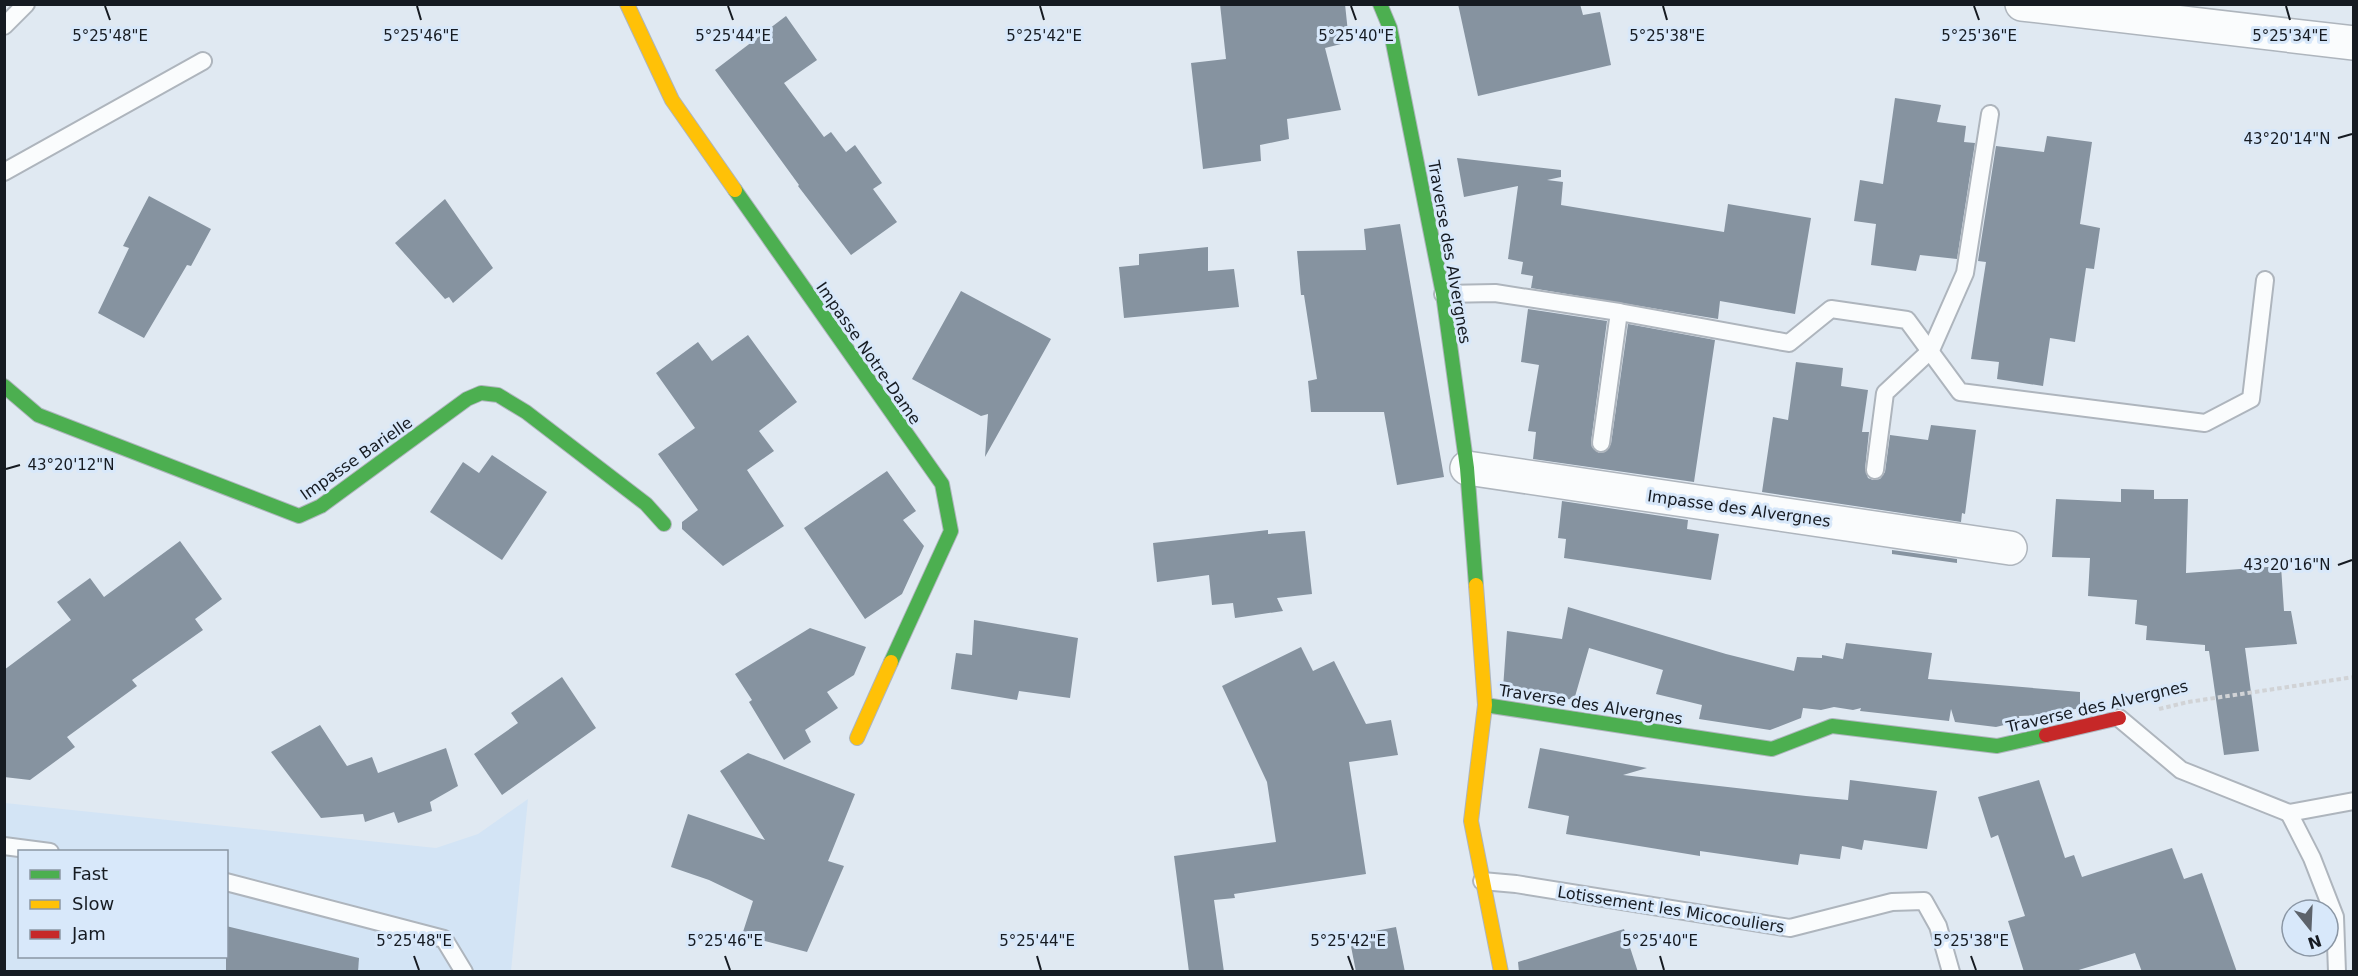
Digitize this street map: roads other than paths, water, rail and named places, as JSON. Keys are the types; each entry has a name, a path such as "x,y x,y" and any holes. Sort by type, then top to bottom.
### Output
{"street":[{"name":"Impasse Notre-Dame","path":"627,4 672,100 942,484 951,531 857,738"},
{"name":"Traverse des Alvergnes","path":"1380,4 1390,28 1443,294 1467,468 1485,705 1772,749 1832,726 1997,746 2119,718"},
{"path":"2022,4 2354,43"},
{"name":"Impasse Barielle","path":"4,386 38,415 299,516 321,506 467,399 481,393 498,395 526,412 646,504 664,524"},
{"name":"Impasse des Alvergnes","path":"1467,468 2010,548"},
{"path":"1485,705 1471,821 1501,972"}],"lane":[{"path":"4,26 26,4"},
{"path":"4,172 204,61"},
{"path":"1875,470 1885,393 1930,350 1965,273 1990,114"},
{"path":"1443,294 1495,293 1619,312 1789,343 1831,309 1906,320 1960,392 2205,423 2251,399 2265,280"},
{"path":"1601,443 1619,312"},
{"path":"2119,718 2181,770 2289,813 2354,801"},
{"path":"2289,813 2312,858 2335,917 2337,972"},
{"path":"4,846 35,850"},
{"name":"Lotissement les Micocouliers","path":"1482,881 1516,884 1790,928 1892,902 1924,901 1938,926 1951,972"},
{"path":"228,883 444,939 464,972"}]}
